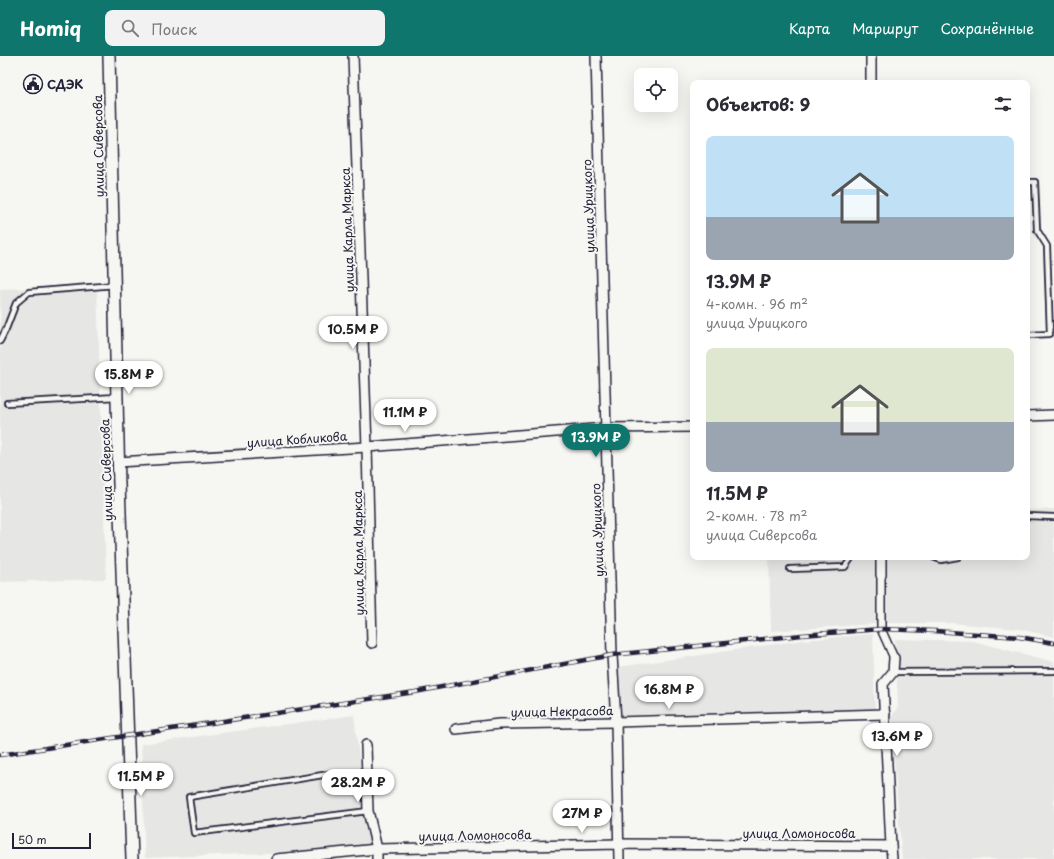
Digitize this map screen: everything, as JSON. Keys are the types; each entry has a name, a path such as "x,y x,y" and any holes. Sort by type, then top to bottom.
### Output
{"street":[{"name":"улица Сиверсова","path":"109,56 118,462 132,859"},
{"name":"улица Карла Маркса","path":"353,56 367,447 372,643"},
{"name":"улица Урицкого","path":"596,56 619,859"},
{"path":"871,56 871,80"},
{"path":"1030,416 1054,414"},
{"name":"улица Кобликова","path":"118,462 367,447 606,428 690,427"},
{"path":"881,560 881,629 894,658 893,672 883,684 892,859"},
{"name":"улица Некрасова","path":"456,729 499,724 885,714"},
{"path":"366,745 368,810 377,849 377,859"},
{"name":"улица Ломоносова","path":"276,859 377,849 619,844 891,846"}],"lane":[{"path":"1030,182 1035,182 1037,230 1047,246 1050,334 1030,335"},
{"path":"0,341 16,303 30,292 114,285"},
{"path":"7,403 117,397"},
{"path":"1030,516 1054,517"},
{"path":"790,569 845,567 850,560"},
{"path":"893,672 1054,671"},
{"path":"330,774 189,797 194,833 368,810"}],"shaded area":[{"path":"97,286 106,579 0,582 0,289"},
{"path":"1054,509 1054,637 1019,629 950,623 889,623 771,631 769,560 1030,560 1030,510"},
{"path":"873,634 875,710 620,719 618,667 804,640"},
{"path":"895,639 973,641 1054,662 1054,859 902,859 891,718 898,706"},
{"path":"354,715 370,849 145,858 141,744"}],"railway":[{"path":"0,755 415,692 612,655 802,635 881,629 1019,637 1054,643"}],"place":[{"name":"СДЭК","path":"33,84"}]}
